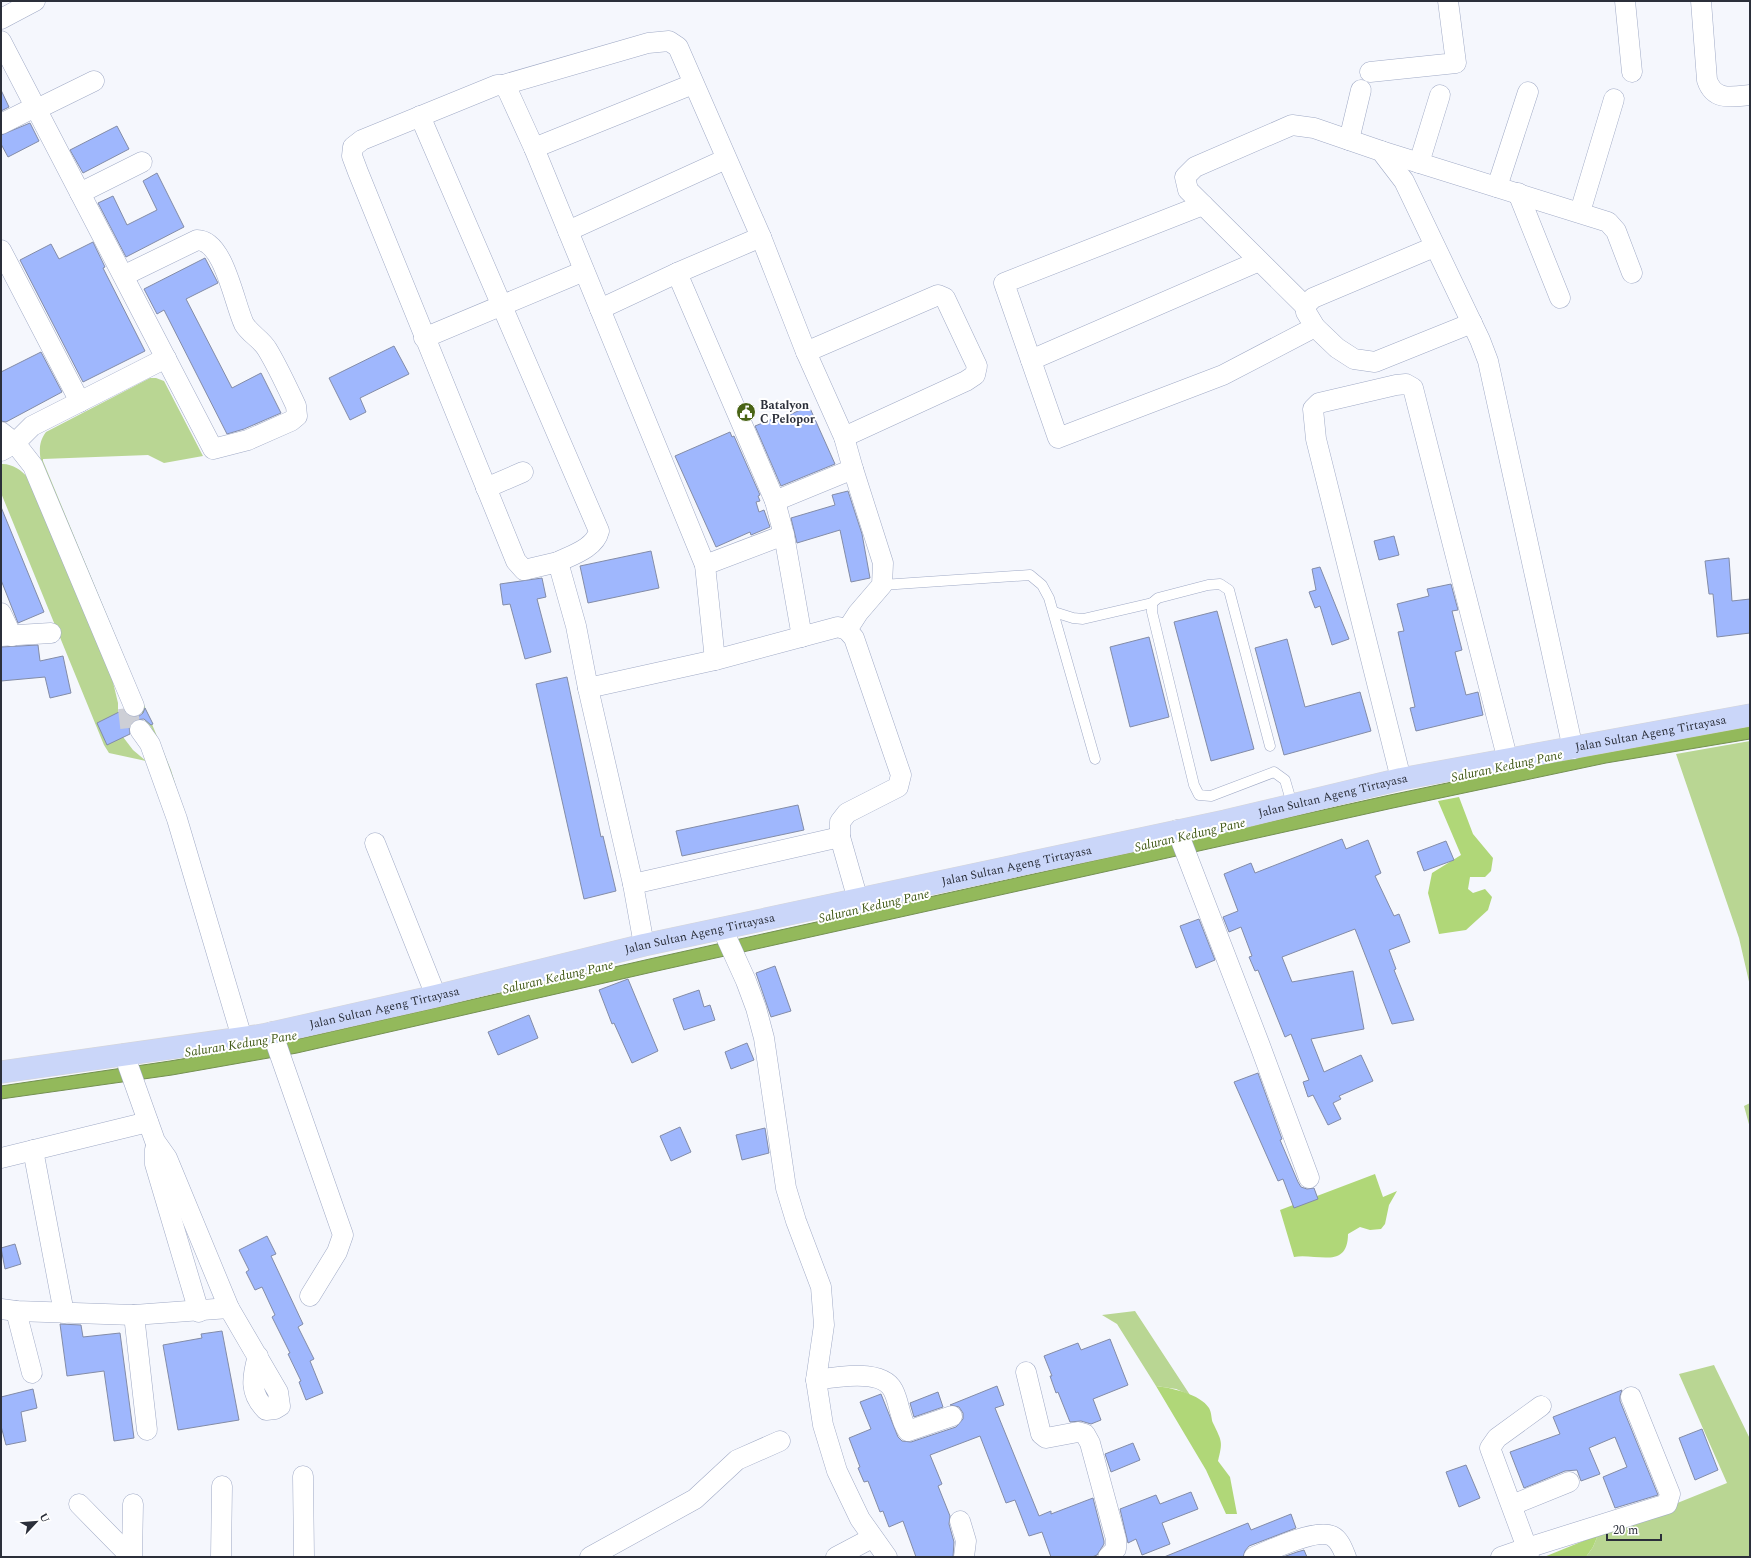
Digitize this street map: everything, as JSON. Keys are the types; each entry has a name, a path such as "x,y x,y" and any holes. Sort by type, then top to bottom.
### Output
{"main road":[{"name":"Jalan Sultan Ageng Tirtayasa","path":"1,1072 125,1058 242,1038 274,1037 644,945 724,934 858,900 1179,833 1292,804 1401,780 1750,715"}],"street":[{"path":"1,18 35,1"},
{"path":"1370,72 1456,63 1448,1"},
{"path":"1625,1 1632,72"},
{"path":"1701,1 1707,80 1710,90 1717,94 1730,97 1750,96"},
{"path":"1,41 37,109 80,193 123,276 166,358 213,449 248,440 291,421 297,416 296,406 266,347 244,323 222,265 212,246 204,240 197,240 123,276"},
{"path":"420,116 501,307 599,531 597,538 589,545 558,562 524,570 516,561 424,338 352,156 353,147 362,140 420,116 497,85 504,85 623,50 660,41 669,41 678,47 760,237 806,352 844,437 883,563 882,585 858,613 847,630"},
{"path":"1,124 27,111 37,109 94,80"},
{"path":"534,148 693,84"},
{"path":"504,85 534,148 705,565 715,660"},
{"path":"1349,140 1361,90"},
{"path":"1497,187 1528,92"},
{"path":"1419,163 1440,95"},
{"path":"1580,212 1614,99"},
{"path":"1472,323 1375,362 1354,360 1337,348 1315,327 1306,312 1305,306 1188,190 1185,177 1194,167 1292,125 1314,128 1381,151 1608,222 1616,231 1632,273"},
{"path":"1381,151 1404,181 1434,247 1472,323 1488,361 1573,749"},
{"path":"568,230 726,159"},
{"path":"80,193 142,162"},
{"path":"1518,193 1560,298"},
{"path":"1203,205 1004,282 1058,438 1223,375 1315,327"},
{"path":"600,308 760,237"},
{"path":"1305,306 1313,298 1321,294 1434,247"},
{"path":"1,250 80,402"},
{"path":"1031,360 1259,260"},
{"path":"424,338 584,271"},
{"path":"677,273 775,502 784,535 802,637"},
{"path":"806,352 938,295 944,298 977,366 975,375 966,381 844,437"},
{"path":"131,707 125,684 32,466 6,442 32,426 166,358"},
{"path":"1401,780 1316,439 1313,409 1319,403 1396,385 1406,384 1414,388 1508,761"},
{"path":"775,502 853,469"},
{"path":"486,488 523,472"},
{"path":"705,565 784,535"},
{"path":"558,562 576,626 588,688 633,884 644,945"},
{"path":"1,613 6,636 51,633"},
{"path":"588,688 715,660 838,627 847,630 854,638 901,775 898,786 891,792 848,813 840,822 840,837 858,900"},
{"path":"136,732 138,744 155,756 177,819 242,1038"},
{"path":"1179,833 1309,1178"},
{"path":"633,884 840,837"},
{"path":"375,843 436,996"},
{"path":"724,934 751,994 764,1038 786,1188 796,1221 821,1287 824,1325 816,1380 823,1425 837,1472 860,1519 872,1538 887,1557"},
{"path":"274,1037 343,1234 337,1252 310,1296"},
{"path":"125,1058 155,1141 167,1158 229,1308 258,1356"},
{"path":"1,1158 148,1122"},
{"path":"155,1141 155,1164 199,1312"},
{"path":"33,1150 64,1313"},
{"path":"32,1373 8,1310 134,1315 199,1312 229,1308"},
{"path":"134,1315 147,1430"},
{"path":"1026,1372 1041,1434 1046,1438 1078,1432 1085,1434 1090,1442 1116,1540 1116,1549 1108,1557"},
{"path":"816,1380 863,1376 884,1380 893,1388 903,1424 908,1431 952,1416"},
{"path":"1501,1557 1528,1552 1667,1504 1670,1494 1631,1397"},
{"path":"1528,1552 1490,1448 1497,1438 1542,1406"},
{"path":"590,1557 696,1499 738,1460 780,1441"},
{"path":"303,1476 304,1557"},
{"path":"1512,1505 1569,1482"},
{"path":"221,1557 222,1486"},
{"path":"79,1504 132,1557"},
{"path":"132,1557 133,1504"},
{"path":"960,1521 966,1542 964,1557"},
{"path":"1254,1557 1305,1537 1324,1534 1332,1536 1338,1540 1346,1557"},
{"path":"836,1557 872,1538"}],"lane":[{"path":"882,585 1030,575 1042,585 1054,612 1095,759"},
{"path":"1054,612 1073,618 1083,619 1152,604 1158,598 1208,585 1220,584 1229,590 1270,746"},
{"path":"1152,604 1152,612 1192,778 1200,795 1211,796 1274,772 1285,780 1292,804"}],"shaded area":[{"path":"150,378 156,378 164,381 203,456 164,463 148,455 43,459 43,461 171,770 238,991 156,739 151,727 145,721 40,458 41,442 46,432"},
{"path":"1,464 16,468 23,472 28,478 112,678 118,703 118,722 120,733 133,750 146,761 109,753 104,745 1,493"},
{"path":"1750,725 1750,739 1606,763 1393,808 657,971 297,1053 172,1075 1,1099 1,1086 170,1061 294,1040 654,958 1390,795 1604,750"},
{"path":"1750,741 1750,986 1739,938 1676,754"},
{"path":"1459,797 1473,834 1493,858 1491,871 1485,877 1470,877 1468,889 1473,893 1485,889 1492,897 1488,910 1466,930 1439,934 1428,893 1432,873 1461,855 1438,801"},
{"path":"1750,1103 1750,1128 1744,1106"},
{"path":"1375,1174 1383,1197 1397,1191 1389,1205 1385,1224 1381,1229 1370,1230 1360,1227 1348,1234 1347,1245 1343,1252 1337,1256 1329,1258 1303,1256 1294,1257 1280,1210"},
{"path":"1135,1311 1190,1395 1176,1389 1156,1386 1117,1324 1102,1315"},
{"path":"1714,1365 1750,1439 1750,1557 1586,1557 1593,1547 1598,1535 1727,1483 1679,1374"},
{"path":"1156,1386 1185,1392 1205,1403 1209,1408 1212,1421 1221,1442 1218,1461 1230,1477 1237,1514 1226,1514 1206,1470"},
{"path":"1598,1535 1593,1547 1586,1557 1544,1557"}],"building":[{"path":"1,90 9,107 1,111"},
{"path":"30,123 39,141 8,157 1,144 1,135"},
{"path":"117,126 129,149 83,173 70,150"},
{"path":"157,173 184,227 126,257 98,203 113,196 127,225 157,210 143,181"},
{"path":"93,242 105,267 103,268 145,351 83,382 20,260 51,244 59,259"},
{"path":"205,258 218,283 186,299 232,388 261,373 281,413 244,429 227,434 164,310 157,314 144,289"},
{"path":"394,346 409,374 360,398 366,412 350,420 329,378"},
{"path":"41,352 62,392 6,422 1,421 1,372"},
{"path":"809,406 835,464 781,486 755,426 775,418 776,421"},
{"path":"730,432 732,437 734,436 760,495 758,496 760,501 756,502 759,512 764,510 770,527 751,535 750,532 716,547 675,456"},
{"path":"848,491 862,534 870,578 851,582 840,530 797,543 791,518 835,505 832,495"},
{"path":"1,507 44,612 18,623 1,580"},
{"path":"1394,536 1399,555 1379,560 1374,541"},
{"path":"651,551 659,588 588,603 580,566"},
{"path":"1729,558 1732,601 1750,599 1750,633 1717,637 1713,594 1709,594 1705,561"},
{"path":"1320,567 1349,639 1332,645 1320,606 1315,608 1309,592 1316,590 1312,569"},
{"path":"542,578 546,597 537,599 551,652 525,659 510,604 503,605 500,584"},
{"path":"1451,584 1458,610 1452,611 1462,650 1455,652 1466,695 1478,692 1483,715 1416,731 1410,708 1415,707 1398,632 1404,631 1397,604 1429,596 1427,589"},
{"path":"1217,611 1254,749 1211,761 1174,622"},
{"path":"1149,637 1169,717 1130,727 1110,647"},
{"path":"1287,639 1305,707 1360,692 1371,731 1284,755 1255,648"},
{"path":"38,645 40,661 63,656 71,693 50,698 45,677 1,681 1,647"},
{"path":"567,677 601,837 603,836 616,891 584,899 536,684"},
{"path":"145,708 153,724 151,725 144,719 134,720 129,726 130,734 107,745 97,723 123,710 127,715 138,717 143,713"},
{"path":"798,805 804,830 682,856 676,831"},
{"path":"1342,839 1346,849 1368,840 1381,873 1375,876 1394,916 1399,914 1410,942 1389,950 1396,969 1394,970 1414,1020 1392,1024 1355,929 1282,957 1292,982 1353,971 1364,1029 1311,1039 1324,1072 1361,1055 1373,1081 1339,1096 1341,1099 1333,1103 1341,1119 1328,1125 1313,1095 1308,1097 1303,1082 1309,1080 1291,1034 1285,1037 1258,970 1255,971 1249,957 1252,956 1241,927 1229,932 1223,917 1238,911 1224,874 1251,863 1255,873"},
{"path":"1446,841 1454,860 1424,871 1417,852"},
{"path":"1199,919 1215,960 1196,968 1180,926"},
{"path":"775,966 791,1011 771,1017 756,973"},
{"path":"628,979 658,1051 632,1063 614,1023 612,1024 599,990"},
{"path":"699,990 704,1007 710,1005 715,1020 684,1030 673,999"},
{"path":"529,1015 538,1038 498,1055 488,1032"},
{"path":"747,1043 754,1060 731,1069 725,1052"},
{"path":"1258,1073 1282,1139 1280,1140 1298,1182 1301,1187 1307,1189 1314,1188 1318,1199 1294,1208 1283,1179 1278,1181 1234,1082"},
{"path":"680,1127 691,1152 671,1161 660,1136"},
{"path":"765,1128 769,1153 742,1160 736,1135"},
{"path":"267,1236 276,1254 271,1256 303,1324 298,1327 314,1359 310,1361 323,1393 306,1400 299,1382 301,1381 288,1354 290,1353 272,1317 275,1315 262,1287 255,1290 246,1272 249,1270 239,1250"},
{"path":"15,1244 21,1264 5,1269 1,1248"},
{"path":"60,1324 81,1325 83,1337 120,1333 134,1438 114,1441 104,1371 67,1376"},
{"path":"222,1331 239,1420 178,1430 163,1345 202,1338 201,1334"},
{"path":"1110,1339 1128,1385 1093,1399 1101,1420 1091,1424 1081,1421 1070,1422 1058,1392 1056,1393 1050,1376 1052,1376 1044,1356 1078,1343 1081,1350"},
{"path":"997,1386 1004,1405 995,1408 1039,1516 1051,1511 1051,1514 1093,1498 1104,1541 1104,1544 1097,1555 1092,1557 1051,1557 1042,1532 1029,1536 1015,1500 1006,1503 980,1436 930,1455 942,1484 938,1486 950,1516 949,1524 954,1542 953,1557 916,1557 903,1521 889,1527 883,1511 880,1512 868,1481 864,1482 858,1468 860,1467 849,1438 871,1429 860,1402 881,1394 898,1437 902,1441 911,1442 956,1427 963,1419 963,1413 959,1407 950,1405"},
{"path":"33,1389 37,1408 21,1412 26,1441 6,1445 1,1426 1,1397"},
{"path":"1622,1390 1620,1401 1658,1495 1615,1508 1603,1477 1627,1467 1615,1437 1589,1448 1600,1474 1581,1481 1577,1470 1565,1471 1524,1488 1510,1452 1560,1434 1553,1417"},
{"path":"938,1392 943,1407 914,1417 910,1403"},
{"path":"1702,1429 1718,1470 1695,1480 1679,1438"},
{"path":"1133,1443 1140,1460 1111,1472 1105,1454"},
{"path":"1466,1465 1480,1498 1459,1507 1446,1472"},
{"path":"1191,1492 1198,1509 1162,1523 1170,1544 1142,1555 1136,1539 1128,1543 1120,1509 1156,1495 1160,1504"},
{"path":"1291,1514 1296,1528 1249,1546 1243,1557 1164,1557 1248,1523 1251,1530"},
{"path":"1304,1550 1307,1557 1283,1557 1297,1552"}],"tunnel":[{"path":"128,708 131,734"}],"place":[{"name":"Batalyon C Pelopor","path":"746,412"}],"water label":[{"name":"Saluran Kedung Pane","path":"1507,766"},
{"name":"Saluran Kedung Pane","path":"1190,835"},
{"name":"Saluran Kedung Pane","path":"874,906"},
{"name":"Saluran Kedung Pane","path":"558,977"},
{"name":"Saluran Kedung Pane","path":"241,1044"}]}
